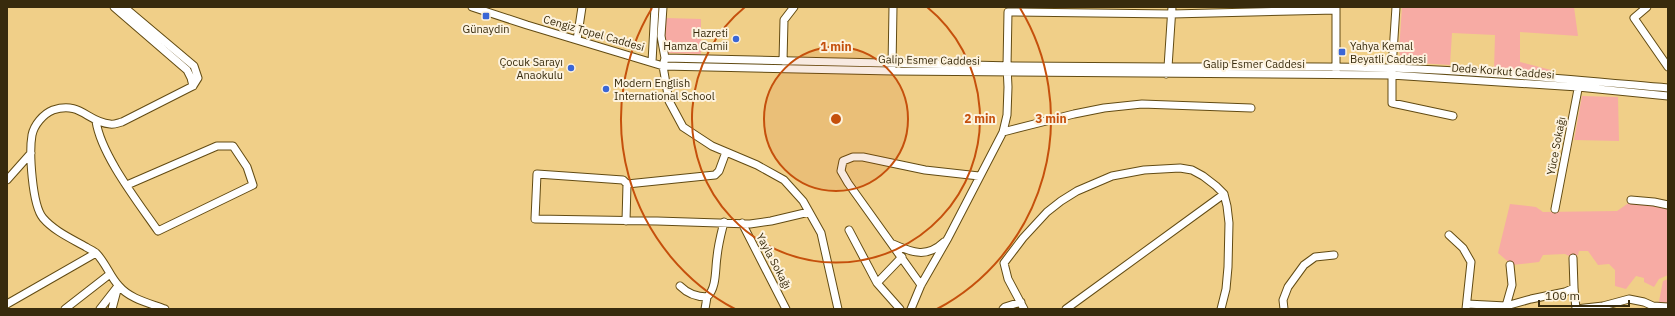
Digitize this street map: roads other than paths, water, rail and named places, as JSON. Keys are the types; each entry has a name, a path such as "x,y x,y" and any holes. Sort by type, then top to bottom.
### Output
{"street":[{"path":"114,7 187,70 193,86"},
{"path":"124,7 194,66 198,78 193,86 122,122 110,125 96,120 79,110 67,108 52,110 40,119 32,134 31,153 33,184 37,205 43,218 56,229 96,253 118,286 126,293 165,309"},
{"name":"Cengiz Topel Caddesi","path":"472,7 487,10 577,40 652,62 664,62"},
{"path":"577,40 582,7"},
{"path":"652,62 655,7"},
{"path":"663,7 661,36 669,101 683,127 712,146 758,165 784,180 803,201 821,233 838,309"},
{"path":"783,61 784,20 794,7"},
{"path":"664,62 783,61 892,67 893,7"},
{"path":"1396,7 1392,72 1392,103 1452,116"},
{"path":"1647,7 1634,18 1668,67"},
{"path":"911,309 921,285 948,238 1003,132 1007,115 1008,87 1007,9 1172,11 1336,8 1336,75"},
{"path":"1168,70 1172,11"},
{"name":"Galip Esmer Caddesi","path":"664,62 1007,69 1168,70 1336,75"},
{"name":"Dede Korkut Caddesi","path":"1168,70 1336,67 1579,84 1668,88"},
{"name":"Dede Korkut Caddesi","path":"1336,75 1392,72"},
{"name":"Dede Korkut Caddesi","path":"1579,84 1668,96"},
{"name":"Yüce Sokağı","path":"1555,209 1579,84"},
{"path":"1003,132 1074,114 1104,108 1142,104 1251,108"},
{"path":"96,120 98,134 126,185 158,231 253,185 247,167 233,146 217,146 126,185"},
{"path":"726,152 719,171 715,175 628,184 623,180 536,174 535,220 724,222 750,224 772,221 809,212"},
{"path":"7,180 31,153"},
{"path":"921,285 848,183 841,171 843,161 853,157 863,157 925,170 979,176"},
{"path":"1024,309 1008,279 1004,263 1023,238 1047,212 1061,200 1077,191 1112,176 1144,170 1180,168 1192,170 1203,176 1224,194 1229,223 1228,267 1226,289 1221,309"},
{"path":"626,221 628,184"},
{"path":"1066,309 1224,194"},
{"path":"1630,200 1668,205"},
{"path":"705,309 707,297 710,294 714,280 724,222"},
{"name":"Yayla Sokağı","path":"742,223 786,309"},
{"path":"849,230 877,283 900,309"},
{"path":"1449,235 1463,248 1471,262 1467,306 1506,308 1531,299 1565,292 1574,288"},
{"path":"893,244 912,252 923,253 939,246 948,238"},
{"path":"7,304 96,253"},
{"path":"1284,309 1283,300 1288,287 1304,265 1315,257 1334,255"},
{"path":"877,283 902,258"},
{"path":"1573,258 1576,309 1603,306 1629,299 1644,302 1651,308 1668,307"},
{"path":"1506,308 1512,285 1510,265"},
{"path":"65,309 110,274"},
{"path":"100,309 118,286"},
{"path":"112,309 118,286"},
{"path":"680,286 688,293 700,297 707,297"},
{"path":"1003,309 1021,302"}],"place":[{"name":"Günaydin","path":"486,16"},
{"name":"Hazreti Hamza Camii","path":"736,39"},
{"name":"Yahya Kemal Beyatli Caddesi","path":"1342,52"},
{"name":"Çocuk Sarayı Anaokulu","path":"571,68"},
{"name":"Modern English International School","path":"606,89"}]}
